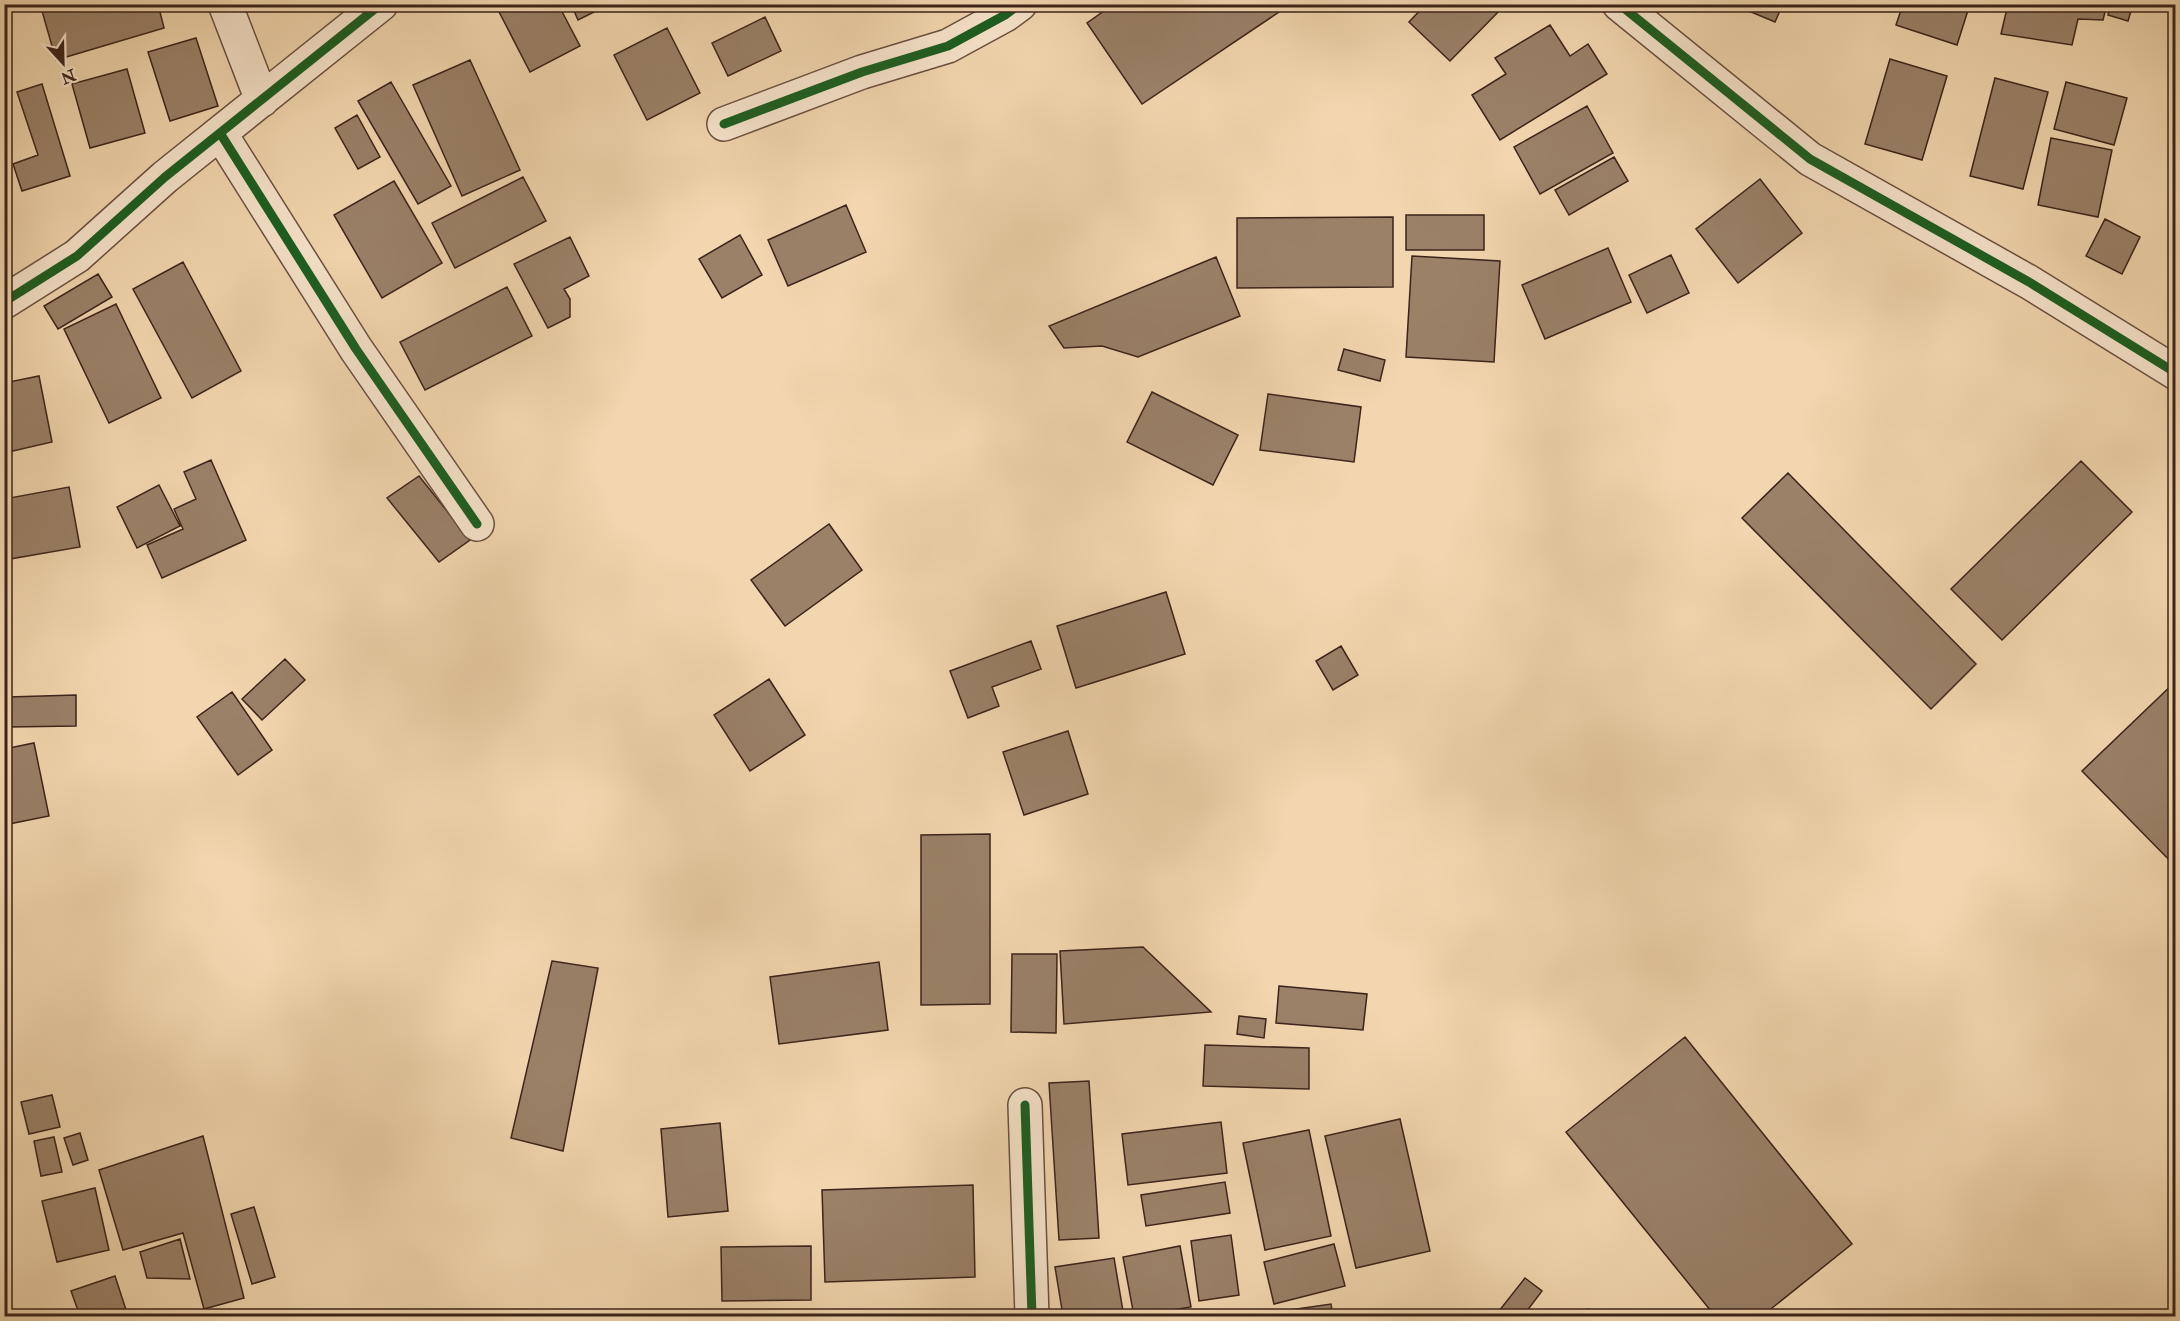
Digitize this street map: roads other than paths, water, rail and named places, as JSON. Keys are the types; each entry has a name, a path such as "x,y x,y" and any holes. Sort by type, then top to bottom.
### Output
{"street":[{"path":"225,4 262,100"},
{"path":"4,302 77,256 165,177 381,4"},
{"path":"724,124 779,101 862,72 948,46 1005,15 1020,4"},
{"path":"1619,4 1810,159 2029,282 2175,373"},
{"path":"220,133 356,349 477,524"},
{"path":"1025,1105 1032,1317"}]}
